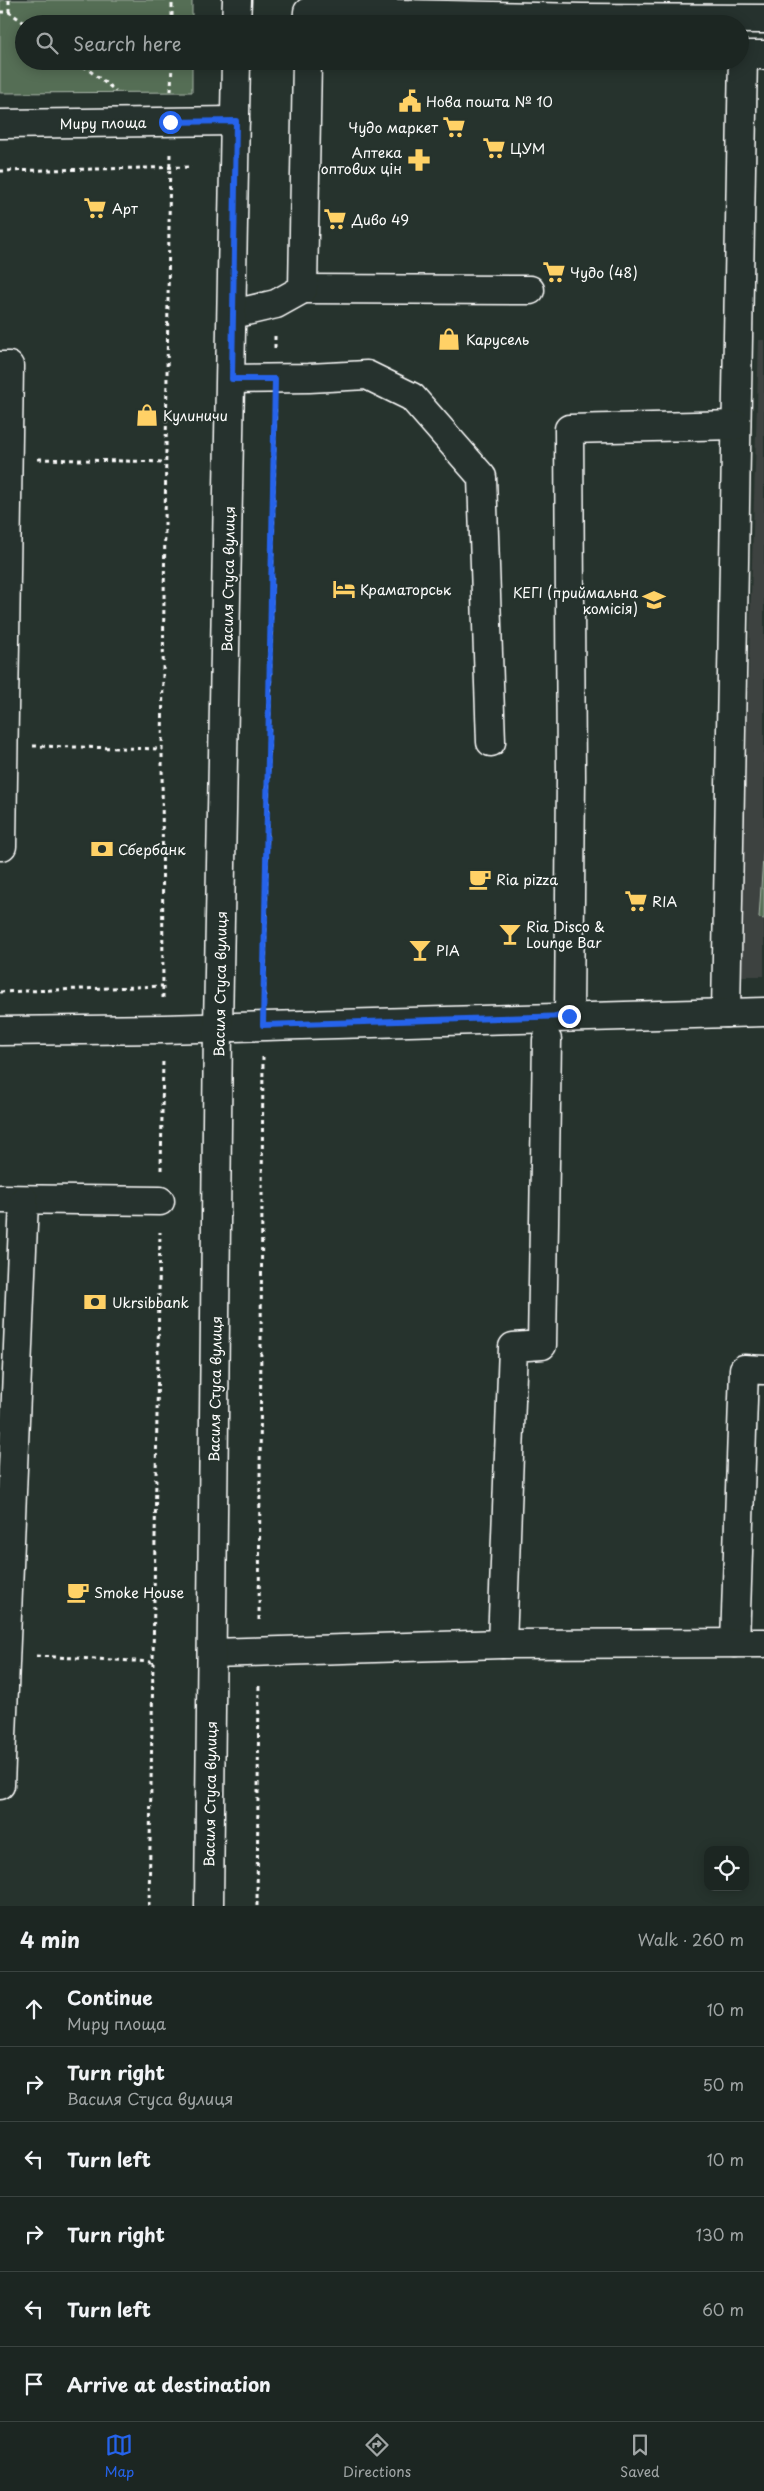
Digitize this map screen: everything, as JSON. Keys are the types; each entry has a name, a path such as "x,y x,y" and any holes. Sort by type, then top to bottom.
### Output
{"street":[{"path":"236,15 237,0"},
{"path":"308,15 308,12 582,9 691,15"},
{"path":"749,18 764,19"},
{"path":"749,55 764,55"},
{"name":"Василя Стуса вулиця","path":"209,1906 218,1026 232,379 236,70"},
{"path":"303,289 307,70"},
{"path":"726,1012 743,70"},
{"name":"Миру площа","path":"0,124 236,121"},
{"path":"233,314 276,304 303,289 530,290"},
{"path":"0,366 9,366 4,746 2,846 0,846"},
{"path":"232,379 367,375 412,397 482,477 491,742"},
{"path":"569,1016 571,777 568,428 736,425"},
{"path":"0,1030 764,1012"},
{"path":"502,1644 513,1347 542,1345 548,1040"},
{"path":"0,1785 6,1655 12,1199 160,1201"},
{"path":"735,1643 744,1369 764,1370"},
{"path":"212,1653 502,1644 764,1643"}],"path":[{"path":"9,0 10,12"},
{"path":"172,0 172,15"},
{"path":"0,12 10,12 15,16"},
{"path":"89,70 119,92"},
{"path":"172,70 172,92"},
{"path":"0,171 192,167"},
{"path":"257,1906 263,1025 276,304"},
{"path":"8,459 166,462"},
{"path":"4,746 162,749"},
{"path":"0,992 163,986"},
{"path":"6,1655 153,1662"}],"shaded area":[{"path":"759,340 764,340 764,976 739,976"}],"green space":[{"path":"0,0 192,0 192,15 15,15 15,70 192,70 192,92 0,93"},
{"path":"764,842 764,919 759,918"}],"place":[{"name":"Нова пошта № 10","path":"410,101"},
{"name":"Чудо маркет","path":"454,127"},
{"name":"ЦУМ","path":"494,148"},
{"name":"Аптека оптових цін","path":"419,160"},
{"name":"Арт","path":"95,208"},
{"name":"Диво 49","path":"335,219"},
{"name":"Чудо (48)","path":"554,272"},
{"name":"Карусель","path":"449,339"},
{"name":"Кулиничи","path":"147,415"},
{"name":"Краматорськ","path":"344,589"},
{"name":"КЕГІ (приймальна комісія)","path":"654,600"},
{"name":"Сбербанк","path":"102,849"},
{"name":"Ria pizza","path":"480,879"},
{"name":"RIA","path":"636,901"},
{"name":"Ria Disco & Lounge Bar","path":"510,934"},
{"name":"РІА","path":"420,950"},
{"name":"Ukrsibbank","path":"95,1302"},
{"name":"Smoke House","path":"78,1592"}],"route":[{"path":"170,122 236,121 232,379 275,379 263,1025 569,1016"}]}
